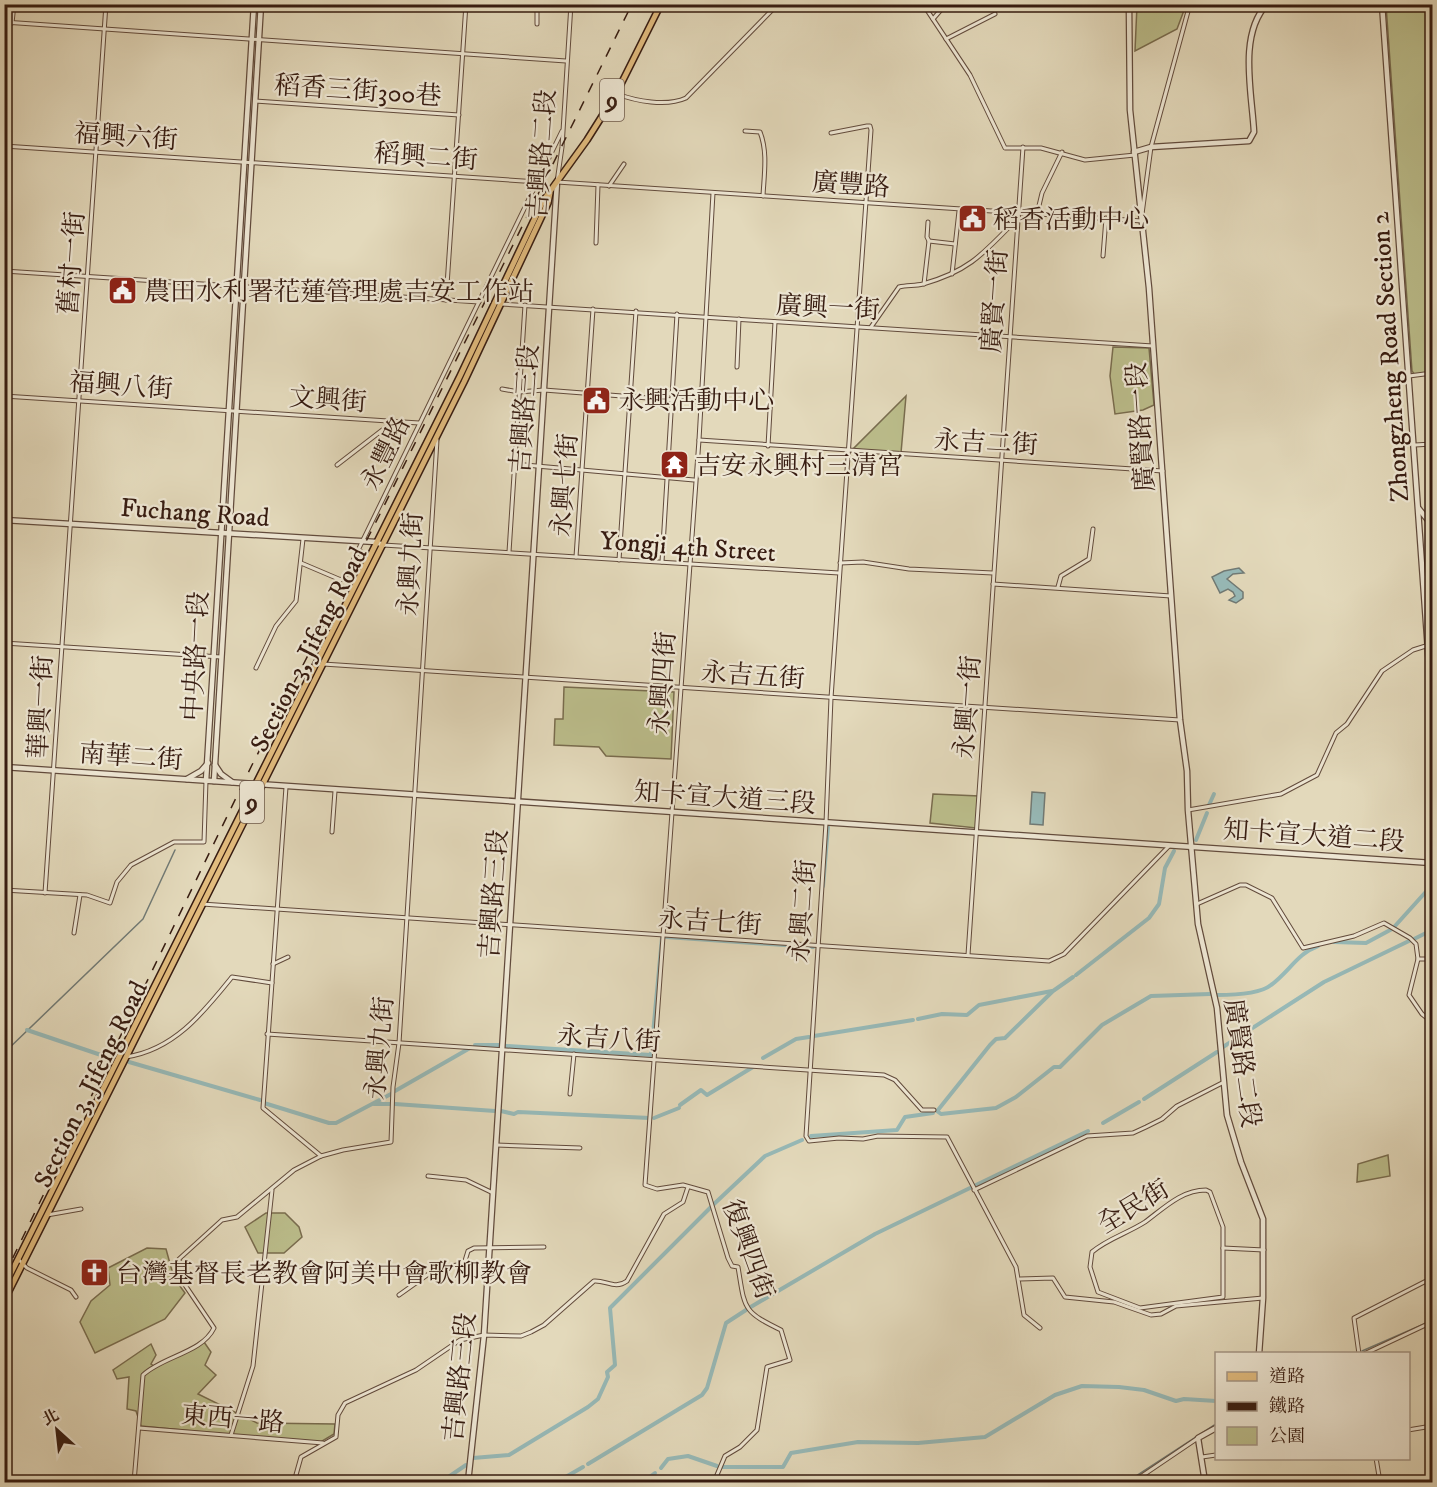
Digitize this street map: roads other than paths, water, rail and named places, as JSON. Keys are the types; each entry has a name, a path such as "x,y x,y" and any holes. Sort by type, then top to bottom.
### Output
{"main road":[{"name":"9","path":"501,304 548,203 551,189 616,93 661,4"},
{"name":"Section 3, Jifeng Road","path":"4,1301 21,1260 551,189"},
{"name":"Section 3, Jifeng Road","path":"4,1287 46,1215 257,785 323,664 501,304"}],"street":[{"path":"12,23 14,4"},
{"name":"舊村一街","path":"70,524 106,4"},
{"path":"241,287 244,163 254,4"},
{"path":"232,410 252,163 261,4"},
{"path":"446,300 466,4"},
{"path":"537,4 537,24"},
{"name":"吉興路二段","path":"550,306 571,4"},
{"path":"616,93 635,101 676,101 686,98 778,4"},
{"path":"923,4 970,75 1003,146 1062,152 1085,160 1135,154 1151,147 1249,141 1254,132 1249,39 1256,19 1267,4"},
{"path":"933,19 946,4"},
{"name":"廣賢路一段","path":"1129,4 1129,93 1153,346 1180,720 1187,771 1192,846"},
{"path":"1142,218 1151,147 1190,4"},
{"name":"Zhongzheng Road Section 2","path":"1382,4 1430,645 1432,707"},
{"path":"946,39 995,14"},
{"path":"4,22 566,61"},
{"name":"稻香三街300巷","path":"255,101 459,115"},
{"name":"永興二街","path":"831,133 870,126 850,452 831,698 826,823 806,1129 809,1141 838,1138 863,1139 878,1136 947,1137 1012,1258 1020,1279 1024,1315 1040,1328"},
{"path":"539,182 563,129"},
{"path":"745,131 759,132 763,140 764,196"},
{"name":"福興六街","path":"4,146 252,163"},
{"name":"廣賢一街","path":"1001,461 1023,147"},
{"path":"1037,214 1042,193 1062,152"},
{"name":"稻興二街","path":"252,163 539,182"},
{"path":"609,186 624,164"},
{"name":"永豐路","path":"301,563 341,580 346,575 539,182"},
{"name":"廣豐路","path":"557,182 959,210 1142,218"},
{"path":"596,243 598,185"},
{"name":"永興四街","path":"646,1176 694,480 699,440 713,193"},
{"path":"952,274 959,210"},
{"path":"1103,256 1106,218"},
{"path":"870,327 899,287 924,284 952,274 975,260 1017,219"},
{"path":"924,284 929,241 928,222"},
{"path":"929,241 955,244"},
{"path":"4,271 479,302"},
{"name":"廣興一街","path":"501,304 1153,346"},
{"path":"509,553 525,305"},
{"name":"吉興路三段","path":"468,1482 484,1335 550,306"},
{"name":"永興七街","path":"576,557 593,309"},
{"path":"619,560 636,312"},
{"path":"663,562 677,314"},
{"path":"737,367 739,320"},
{"path":"768,446 775,322"},
{"path":"1409,376 1432,373"},
{"path":"502,389 519,392 544,390 700,402"},
{"name":"福興八街","path":"4,396 232,410"},
{"name":"文興街","path":"232,410 419,423"},
{"name":"中央路一段","path":"206,781 215,657 220,532 232,410"},
{"name":"中央路一段","path":"214,781 222,657 232,410"},
{"path":"337,465 394,421"},
{"name":"永興九街","path":"134,1482 143,1375 153,1366 204,1341 214,1328 181,1279 179,1259 222,1220 237,1217 294,1170 321,1156 391,1142 437,435"},
{"name":"永吉二街","path":"699,440 850,452 1163,471"},
{"path":"1415,445 1432,444"},
{"name":"永興一街","path":"968,955 1001,461"},
{"path":"514,464 540,469 694,480"},
{"path":"1419,509 1432,525"},
{"name":"Fuchang Road","path":"4,520 376,542 383,545"},
{"name":"華興一街","path":"45,893 70,524"},
{"path":"1058,587 1061,576 1089,559 1093,529"},
{"path":"256,668 276,626 296,601 303,539"},
{"name":"Yongji 4th Street","path":"383,545 840,573"},
{"path":"840,563 863,562 909,569 994,573"},
{"path":"993,584 1172,596"},
{"path":"4,643 222,657"},
{"path":"1188,810 1281,794 1317,775 1336,733 1347,724 1382,671 1413,650 1430,645"},
{"name":"永吉五街","path":"323,664 1180,720"},
{"path":"186,779 201,771 208,763"},
{"path":"215,765 221,774 232,782"},
{"name":"南華二街","path":"4,767 257,785"},
{"path":"4,890 80,895 110,903 117,882 131,864 174,843 204,842 206,781"},
{"name":"知卡宣大道三段","path":"257,785 1192,846"},
{"path":"286,787 263,1108 321,1156"},
{"path":"332,832 335,791"},
{"name":"永吉七街","path":"200,904 1056,960 1169,846"},
{"name":"知卡宣大道二段","path":"1192,846 1432,863"},
{"name":"廣賢路二段","path":"1192,846 1200,938 1217,1008 1224,1082 1232,1132 1263,1220 1263,1298 1259,1352"},
{"path":"1197,904 1244,885 1275,900 1303,948 1354,936 1386,923 1414,942 1418,959 1409,995 1422,1014 1432,1022"},
{"path":"74,933 80,895"},
{"path":"273,964 288,957"},
{"path":"1418,959 1432,959"},
{"path":"125,1057 147,1054 170,1041 201,1014 232,977 272,983"},
{"name":"永吉八街","path":"267,1034 810,1069 891,1077 922,1110 934,1110"},
{"path":"570,1094 574,1054"},
{"path":"974,1190 1087,1136 1133,1133 1162,1119 1177,1106 1224,1082"},
{"path":"496,1145 580,1148"},
{"path":"428,1176 466,1180 493,1193"},
{"name":"復興四街","path":"646,1176 646,1186 657,1189 675,1184 708,1192 728,1258 732,1266 738,1267 746,1308 755,1318 781,1330 790,1360 767,1367 757,1430 740,1447 724,1456 714,1482"},
{"path":"294,1482 301,1457 336,1437 338,1415 345,1403 416,1370 455,1342 484,1335 521,1335 531,1332 544,1324 594,1281 609,1285 622,1284 627,1281 664,1214 683,1202 688,1186"},
{"path":"231,1435 253,1366 272,1188"},
{"name":"全民街","path":"1202,1190 1210,1192 1222,1221 1223,1248 1223,1297 1140,1308 1098,1292 1089,1258 1099,1246 1146,1221 1160,1208 1202,1190"},
{"path":"46,1215 81,1209"},
{"path":"399,1295 436,1268 464,1264 470,1249 490,1246 544,1247"},
{"path":"1223,1248 1264,1250"},
{"path":"21,1260 27,1268 71,1290 76,1297"},
{"path":"1020,1279 1053,1278 1065,1297 1114,1302 1151,1315 1161,1314 1176,1306 1263,1298"},
{"path":"1359,1352 1354,1318 1432,1278"},
{"path":"1366,1352 1432,1322 1432,1300"},
{"path":"1410,1430 1432,1426"},
{"name":"東西一路","path":"139,1428 324,1443"},
{"path":"1132,1482 1215,1429"},
{"path":"1198,1438 1205,1482"},
{"path":"1200,1457 1215,1455"},
{"path":"1376,1460 1380,1482"}],"water":[{"path":"1239,568 1244,573 1233,574 1227,579 1243,592 1243,598 1236,603 1229,600 1235,596 1233,592 1228,589 1220,593 1212,577 1224,571"},
{"path":"1032,792 1045,793 1043,825 1030,824"}],"waterway":[{"path":"1209,805 1214,794"},
{"path":"1196,840 1207,813"},
{"path":"823,886 828,827"},
{"path":"4,1053 143,919 175,850"},
{"path":"1076,975 1149,918 1159,904 1165,868 1174,851"},
{"path":"1395,926 1432,885"},
{"path":"1334,942 1366,943 1392,929"},
{"path":"1414,939 1432,930"},
{"path":"666,937 813,947"},
{"path":"506,1046 651,1055 662,938"},
{"path":"1223,1047 1324,982 1411,940"},
{"path":"1216,995 1245,993 1266,988 1305,953 1318,946"},
{"path":"938,1110 996,1039 1005,1038 1053,991 1073,977"},
{"path":"918,1019 942,1014 967,1015 979,1005 1052,991"},
{"path":"937,1111 941,1114 996,1108 1016,1097 1054,1067 1060,1067 1102,1025 1151,996 1210,994"},
{"path":"814,1036 913,1020"},
{"path":"27,1030 101,1055"},
{"path":"763,1058 796,1039 809,1037"},
{"path":"475,1045 499,1045"},
{"path":"395,1091 470,1048"},
{"path":"1144,1099 1217,1052"},
{"path":"104,1055 109,1057"},
{"path":"129,1062 260,1100"},
{"path":"680,1105 701,1090 707,1095 753,1067"},
{"path":"264,1103 329,1123 336,1123 391,1094"},
{"path":"1103,1123 1139,1102"},
{"path":"374,1104 391,1104"},
{"path":"395,1104 495,1111"},
{"path":"654,1118 679,1108"},
{"path":"501,1111 514,1114 518,1112 650,1118"},
{"path":"811,1136 897,1130 905,1117 933,1113"},
{"path":"974,1186 1088,1131"},
{"path":"714,1204 765,1156 802,1140"},
{"path":"749,1308 875,1234 970,1188"},
{"path":"473,1458 509,1455 598,1399 608,1377 607,1372 615,1365 610,1308 713,1205"},
{"path":"588,1464 702,1395 707,1388 726,1323 746,1310"},
{"path":"1362,1351 1431,1321"},
{"path":"721,1467 783,1467 791,1453 858,1442 918,1443 985,1437 1055,1395 1082,1386 1144,1390 1176,1401 1184,1399 1215,1401"},
{"path":"1127,1482 1215,1425"},
{"path":"661,1468 668,1459 688,1456 717,1466"},
{"path":"441,1482 466,1465"},
{"path":"557,1482 583,1467"},
{"path":"643,1482 655,1473"}],"railway":[{"path":"4,1276 252,765 380,514 632,4"}],"place":[{"name":"稻香活動中心","path":"972,219"},
{"name":"農田水利署花蓮管理處吉安工作站","path":"123,291"},
{"name":"永興活動中心","path":"597,400"},
{"name":"吉安永興村三清宮","path":"674,465"},
{"name":"台灣基督長老教會阿美中會歌柳教會","path":"95,1273"}]}
